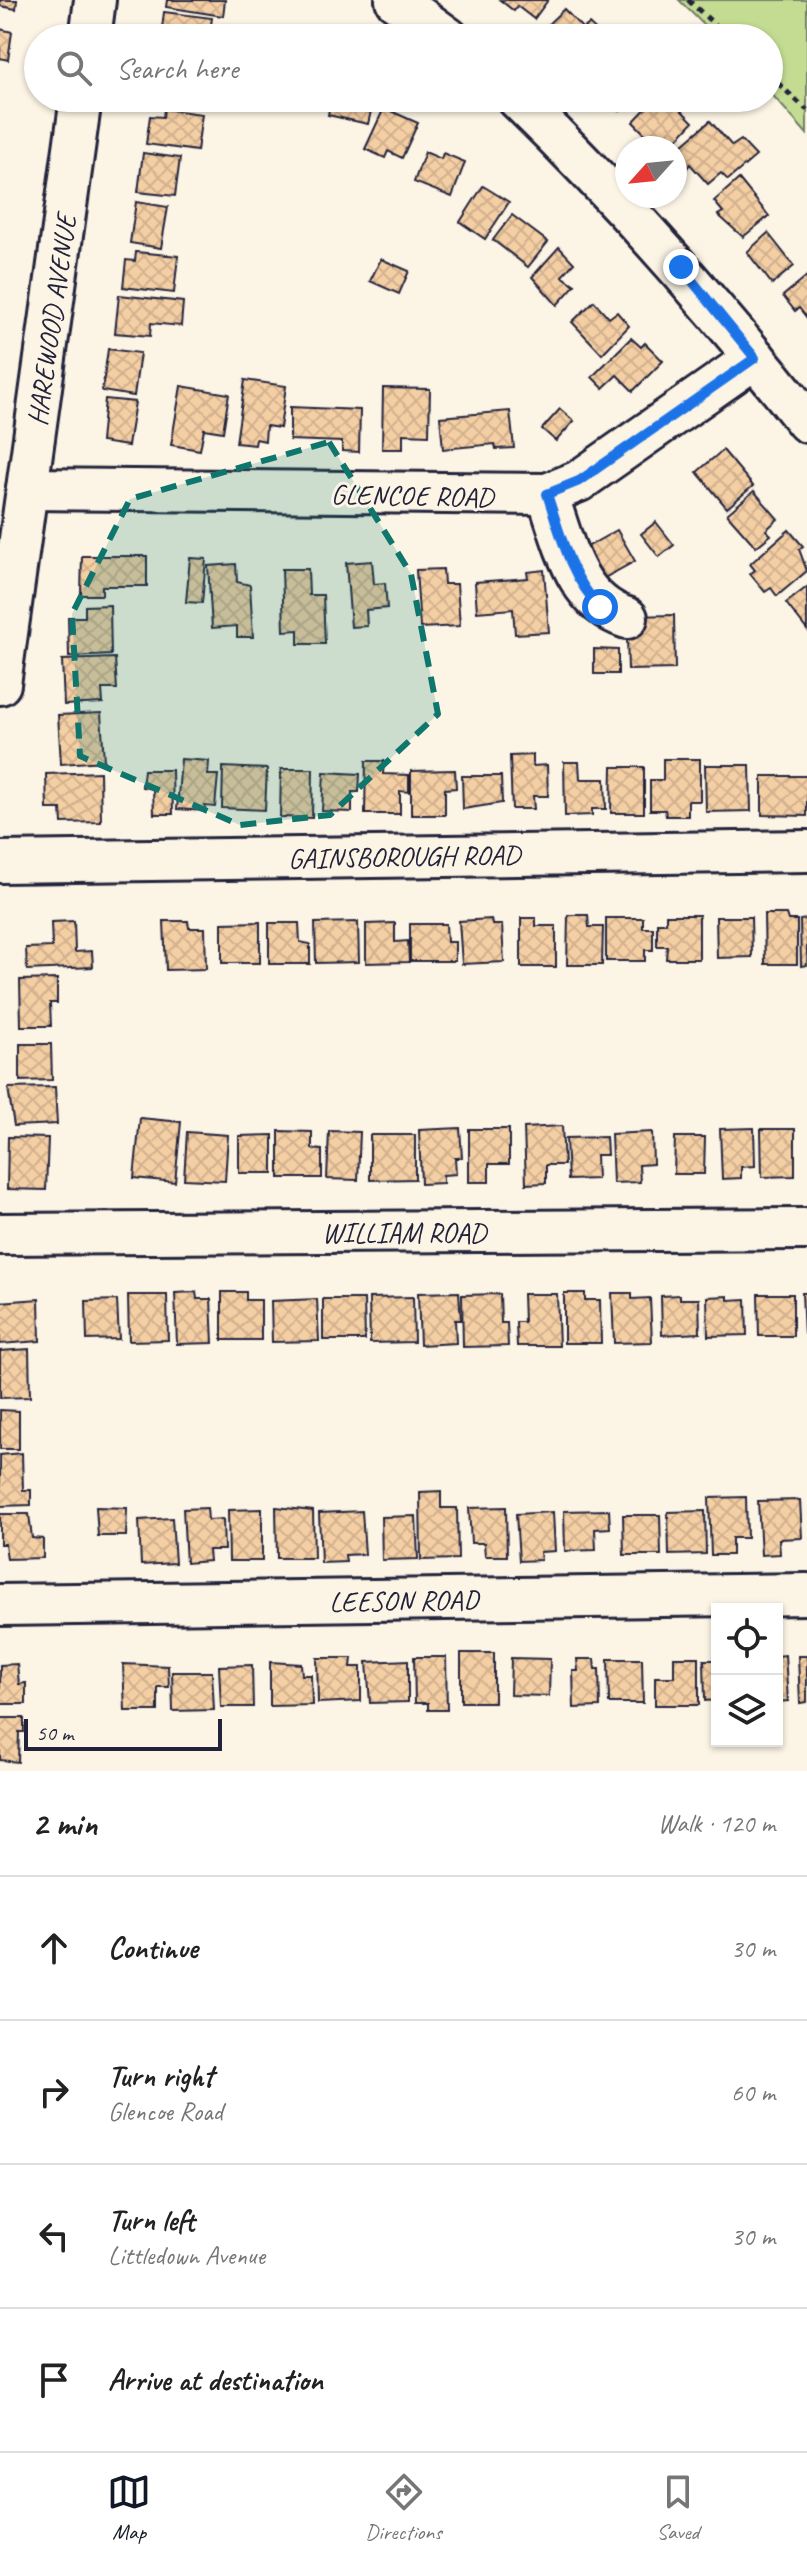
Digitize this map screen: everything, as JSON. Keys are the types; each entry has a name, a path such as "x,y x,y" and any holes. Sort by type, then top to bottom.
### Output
{"street":[{"path":"92,24 95,0"},
{"path":"396,0 429,24"},
{"name":"HAREWOOD AVENUE","path":"0,684 79,112"},
{"path":"532,112 602,179 807,422"},
{"name":"GLENCOE ROAD","path":"27,489 547,494 579,481 755,358"},
{"path":"547,494 572,563 589,596 600,607 627,618"},
{"name":"GAINSBOROUGH ROAD","path":"0,862 807,851"},
{"name":"WILLIAM ROAD","path":"0,1234 807,1229"},
{"name":"LEESON ROAD","path":"0,1605 807,1594"}],"path":[{"path":"688,0 714,24"},
{"path":"783,88 807,110"}],"highlighted area":[{"path":"329,442 411,574 438,714 330,815 240,825 80,756 72,614 130,499"}],"green space":[{"path":"679,0 807,0 807,134 783,107 783,24 703,24"}],"building":[{"path":"0,0 17,0 16,9 0,6"},
{"path":"167,0 225,0 223,16 166,7"},
{"path":"500,0 548,0 534,19 517,6 514,11"},
{"path":"564,9 578,24 548,24"},
{"path":"164,12 212,18 211,24 163,24"},
{"path":"0,29 12,32 8,60 0,58"},
{"path":"164,112 202,114 197,151 146,144 150,116 163,117"},
{"path":"329,112 371,112 368,124 328,115"},
{"path":"382,112 393,112 418,123 402,158 388,151 385,158 365,149"},
{"path":"643,112 683,112 693,122 680,136 647,136 633,122"},
{"path":"710,121 732,146 741,140 756,156 728,180 721,173 708,184 690,164 687,168 687,141"},
{"path":"425,152 441,159 443,153 465,162 452,197 414,182"},
{"path":"143,153 180,158 175,196 138,192"},
{"path":"739,179 769,216 743,237 718,215 723,212 714,201"},
{"path":"483,186 509,202 485,239 460,222"},
{"path":"136,202 168,207 161,248 130,243"},
{"path":"512,215 548,242 528,267 493,240"},
{"path":"768,233 794,266 772,284 747,252"},
{"path":"559,247 574,263 562,276 575,285 557,305 532,277"},
{"path":"136,252 178,256 174,293 123,287 126,260 135,261"},
{"path":"381,259 409,271 399,294 370,281"},
{"path":"807,276 807,318 799,308 795,311 783,296"},
{"path":"119,295 183,302 181,326 151,323 150,336 115,333"},
{"path":"594,301 609,318 617,312 629,326 602,354 572,322"},
{"path":"631,338 641,347 645,343 663,361 633,391 617,375 603,388 592,377"},
{"path":"108,349 140,353 134,396 102,391"},
{"path":"245,380 286,386 280,428 266,426 265,441 256,439 255,445 236,443"},
{"path":"181,386 229,394 223,432 204,429 200,450 171,445"},
{"path":"383,388 430,389 429,435 403,434 403,449 382,449"},
{"path":"105,399 135,402 128,446 101,442"},
{"path":"290,407 360,410 359,452 342,451 342,442 290,440"},
{"path":"560,409 574,421 556,441 542,429"},
{"path":"510,411 514,448 496,449 495,444 443,449 440,417"},
{"path":"723,450 753,486 727,508 697,472"},
{"path":"754,491 778,519 766,530 771,535 756,547 727,514"},
{"path":"656,522 674,545 659,557 641,534"},
{"path":"617,530 635,561 590,586 573,555"},
{"path":"789,530 803,546 799,549 807,571 777,596 771,588 765,592 750,574 755,570 750,564"},
{"path":"82,556 147,556 147,586 102,586 102,595 81,595"},
{"path":"190,558 206,559 202,603 186,602"},
{"path":"372,561 374,584 385,583 387,608 366,610 367,626 351,627 346,563"},
{"path":"236,564 237,582 250,585 253,637 237,637 237,626 212,628 208,566"},
{"path":"282,569 308,569 309,595 323,595 325,644 298,644 298,630 284,631"},
{"path":"443,569 444,584 457,584 460,626 420,628 416,570"},
{"path":"544,570 549,632 515,634 513,609 477,612 475,582 528,578 527,572"},
{"path":"807,587 807,630 786,603"},
{"path":"110,605 111,655 69,657 68,617 85,617 85,606"},
{"path":"674,615 675,669 628,670 627,637 633,637 633,616"},
{"path":"594,649 618,650 618,674 594,674"},
{"path":"115,658 117,689 102,689 103,703 64,705 62,660"},
{"path":"101,713 104,761 61,764 58,715"},
{"path":"533,755 533,766 547,765 548,796 533,796 534,809 512,809 510,756"},
{"path":"181,759 209,761 208,775 218,775 215,807 205,806 205,811 177,809"},
{"path":"663,759 700,759 700,801 688,801 688,816 666,816 665,810 650,810 650,780 663,780"},
{"path":"366,761 384,761 383,774 409,775 409,792 400,791 400,814 365,814"},
{"path":"564,762 579,762 580,779 605,779 606,809 592,809 592,815 565,816"},
{"path":"705,765 750,765 751,811 706,812"},
{"path":"223,767 267,769 265,810 222,808"},
{"path":"612,767 644,767 644,813 611,813"},
{"path":"281,769 313,769 312,818 280,817"},
{"path":"144,770 172,770 173,814 154,814 153,789 142,787"},
{"path":"455,770 456,788 445,789 445,815 411,815 411,771"},
{"path":"100,772 101,822 62,823 61,809 47,809 46,774"},
{"path":"324,772 360,774 359,792 352,792 352,812 322,811"},
{"path":"462,776 501,776 502,803 463,809"},
{"path":"762,776 807,776 807,816 762,815"},
{"path":"764,914 786,914 788,920 797,920 797,964 765,964"},
{"path":"568,915 588,915 589,927 603,927 602,965 567,965"},
{"path":"666,915 699,915 699,959 666,959 667,946 657,946 657,923 666,923"},
{"path":"716,917 751,917 752,957 717,958"},
{"path":"521,918 536,918 536,926 556,926 556,967 521,967"},
{"path":"606,918 643,918 643,928 653,928 653,950 645,950 645,961 606,961"},
{"path":"491,919 492,925 502,925 504,962 462,964 459,921"},
{"path":"807,919 807,965 801,966 800,920"},
{"path":"74,921 75,952 92,951 93,967 27,970 26,948 52,947 51,922"},
{"path":"164,921 188,921 189,928 205,928 206,969 166,970"},
{"path":"260,922 260,963 222,963 222,923"},
{"path":"358,922 359,962 316,963 315,923"},
{"path":"269,923 299,923 300,942 310,944 310,964 269,964"},
{"path":"395,923 395,942 408,941 409,962 366,963 366,924"},
{"path":"410,924 446,924 447,942 455,942 455,961 410,961"},
{"path":"57,979 57,1003 50,1003 51,1026 21,1026 20,980"},
{"path":"20,1044 51,1044 52,1080 20,1081"},
{"path":"55,1087 57,1124 14,1126 8,1088"},
{"path":"140,1118 181,1122 175,1182 134,1178"},
{"path":"562,1126 564,1165 546,1165 546,1183 526,1184 524,1128"},
{"path":"460,1128 462,1158 455,1158 456,1174 443,1175 443,1183 421,1184 419,1130"},
{"path":"754,1128 755,1166 741,1167 741,1178 722,1179 720,1129"},
{"path":"469,1129 509,1129 509,1164 489,1164 489,1182 469,1182"},
{"path":"761,1129 795,1129 795,1176 762,1177"},
{"path":"279,1131 312,1132 312,1149 322,1150 322,1178 279,1178"},
{"path":"329,1131 360,1132 358,1180 327,1179"},
{"path":"187,1132 228,1135 225,1181 184,1179"},
{"path":"652,1132 653,1164 639,1165 640,1182 613,1183 611,1134"},
{"path":"273,1135 273,1173 239,1173 239,1136"},
{"path":"370,1135 415,1135 415,1179 370,1180"},
{"path":"8,1137 48,1138 46,1190 7,1189"},
{"path":"606,1137 607,1155 596,1155 597,1179 568,1180 566,1138"},
{"path":"675,1137 705,1137 704,1174 674,1174"},
{"path":"196,1292 197,1299 211,1299 213,1343 177,1344 175,1293"},
{"path":"222,1292 246,1292 246,1300 261,1300 261,1340 222,1340"},
{"path":"459,1292 461,1320 455,1320 456,1343 420,1345 418,1293"},
{"path":"564,1293 585,1293 585,1300 600,1300 601,1343 564,1343"},
{"path":"612,1293 632,1293 632,1299 650,1298 652,1342 614,1343"},
{"path":"802,1293 807,1293 807,1334 804,1334"},
{"path":"500,1294 501,1323 507,1323 508,1346 463,1347 462,1295"},
{"path":"523,1294 557,1294 559,1346 517,1346 516,1322 524,1322"},
{"path":"758,1294 793,1294 793,1336 759,1336"},
{"path":"128,1295 167,1295 168,1340 129,1341"},
{"path":"680,1295 680,1299 699,1299 700,1333 662,1335 661,1296"},
{"path":"728,1296 728,1300 746,1299 747,1335 708,1336 707,1297"},
{"path":"413,1297 414,1342 370,1343 369,1298"},
{"path":"39,1299 40,1341 0,1344 0,1302"},
{"path":"317,1299 319,1341 272,1342 271,1301"},
{"path":"323,1299 364,1299 365,1340 323,1340"},
{"path":"117,1300 119,1339 87,1340 86,1301"},
{"path":"29,1349 30,1397 0,1398 0,1351"},
{"path":"0,1410 19,1411 19,1449 0,1449"},
{"path":"22,1453 23,1490 31,1490 31,1505 0,1506 0,1455"},
{"path":"441,1491 441,1508 457,1508 458,1559 421,1560 420,1492"},
{"path":"746,1497 747,1538 732,1538 732,1555 711,1555 709,1498"},
{"path":"800,1500 802,1538 779,1539 780,1554 761,1555 758,1501"},
{"path":"96,1507 127,1508 126,1536 98,1536"},
{"path":"276,1507 313,1511 314,1558 277,1558"},
{"path":"506,1507 507,1556 485,1556 484,1543 471,1543 469,1508"},
{"path":"207,1508 208,1520 223,1519 224,1550 208,1550 209,1561 186,1563 183,1509"},
{"path":"262,1509 262,1561 229,1561 228,1510"},
{"path":"609,1510 610,1528 595,1529 596,1550 565,1551 564,1511"},
{"path":"362,1511 365,1554 345,1555 346,1562 321,1563 319,1513"},
{"path":"705,1511 706,1554 669,1555 668,1512"},
{"path":"553,1512 555,1551 540,1552 541,1560 519,1561 516,1514"},
{"path":"0,1514 29,1514 32,1538 43,1539 43,1558 7,1559 5,1544 0,1544"},
{"path":"623,1515 660,1515 661,1555 624,1555"},
{"path":"416,1516 418,1559 382,1560 381,1517"},
{"path":"172,1518 175,1563 141,1565 139,1520"},
{"path":"461,1653 494,1653 494,1702 461,1702"},
{"path":"783,1655 788,1701 783,1701 783,1675"},
{"path":"798,1656 807,1656 807,1702 800,1703"},
{"path":"414,1657 446,1657 447,1710 428,1710 428,1703 415,1703"},
{"path":"674,1657 699,1657 699,1705 655,1705 655,1677 674,1677"},
{"path":"317,1658 352,1658 351,1667 361,1667 361,1701 318,1703"},
{"path":"511,1658 550,1659 549,1696 510,1695"},
{"path":"577,1659 594,1659 595,1669 599,1669 600,1707 574,1708 573,1671 578,1671"},
{"path":"608,1659 642,1659 643,1703 609,1703"},
{"path":"408,1660 408,1702 370,1703 367,1662"},
{"path":"704,1660 711,1660 711,1700 705,1701"},
{"path":"270,1662 301,1664 302,1675 311,1675 312,1705 270,1706"},
{"path":"17,1664 19,1684 26,1683 26,1704 0,1704 0,1665"},
{"path":"123,1664 168,1666 169,1687 158,1687 158,1711 125,1711"},
{"path":"252,1665 253,1707 221,1707 219,1666"},
{"path":"172,1672 212,1672 214,1710 173,1711"},
{"path":"0,1718 24,1718 24,1732 19,1732 18,1762 0,1760"}],"route":[{"path":"600,607 589,596 572,563 547,494 579,481 755,358 681,267"}]}
